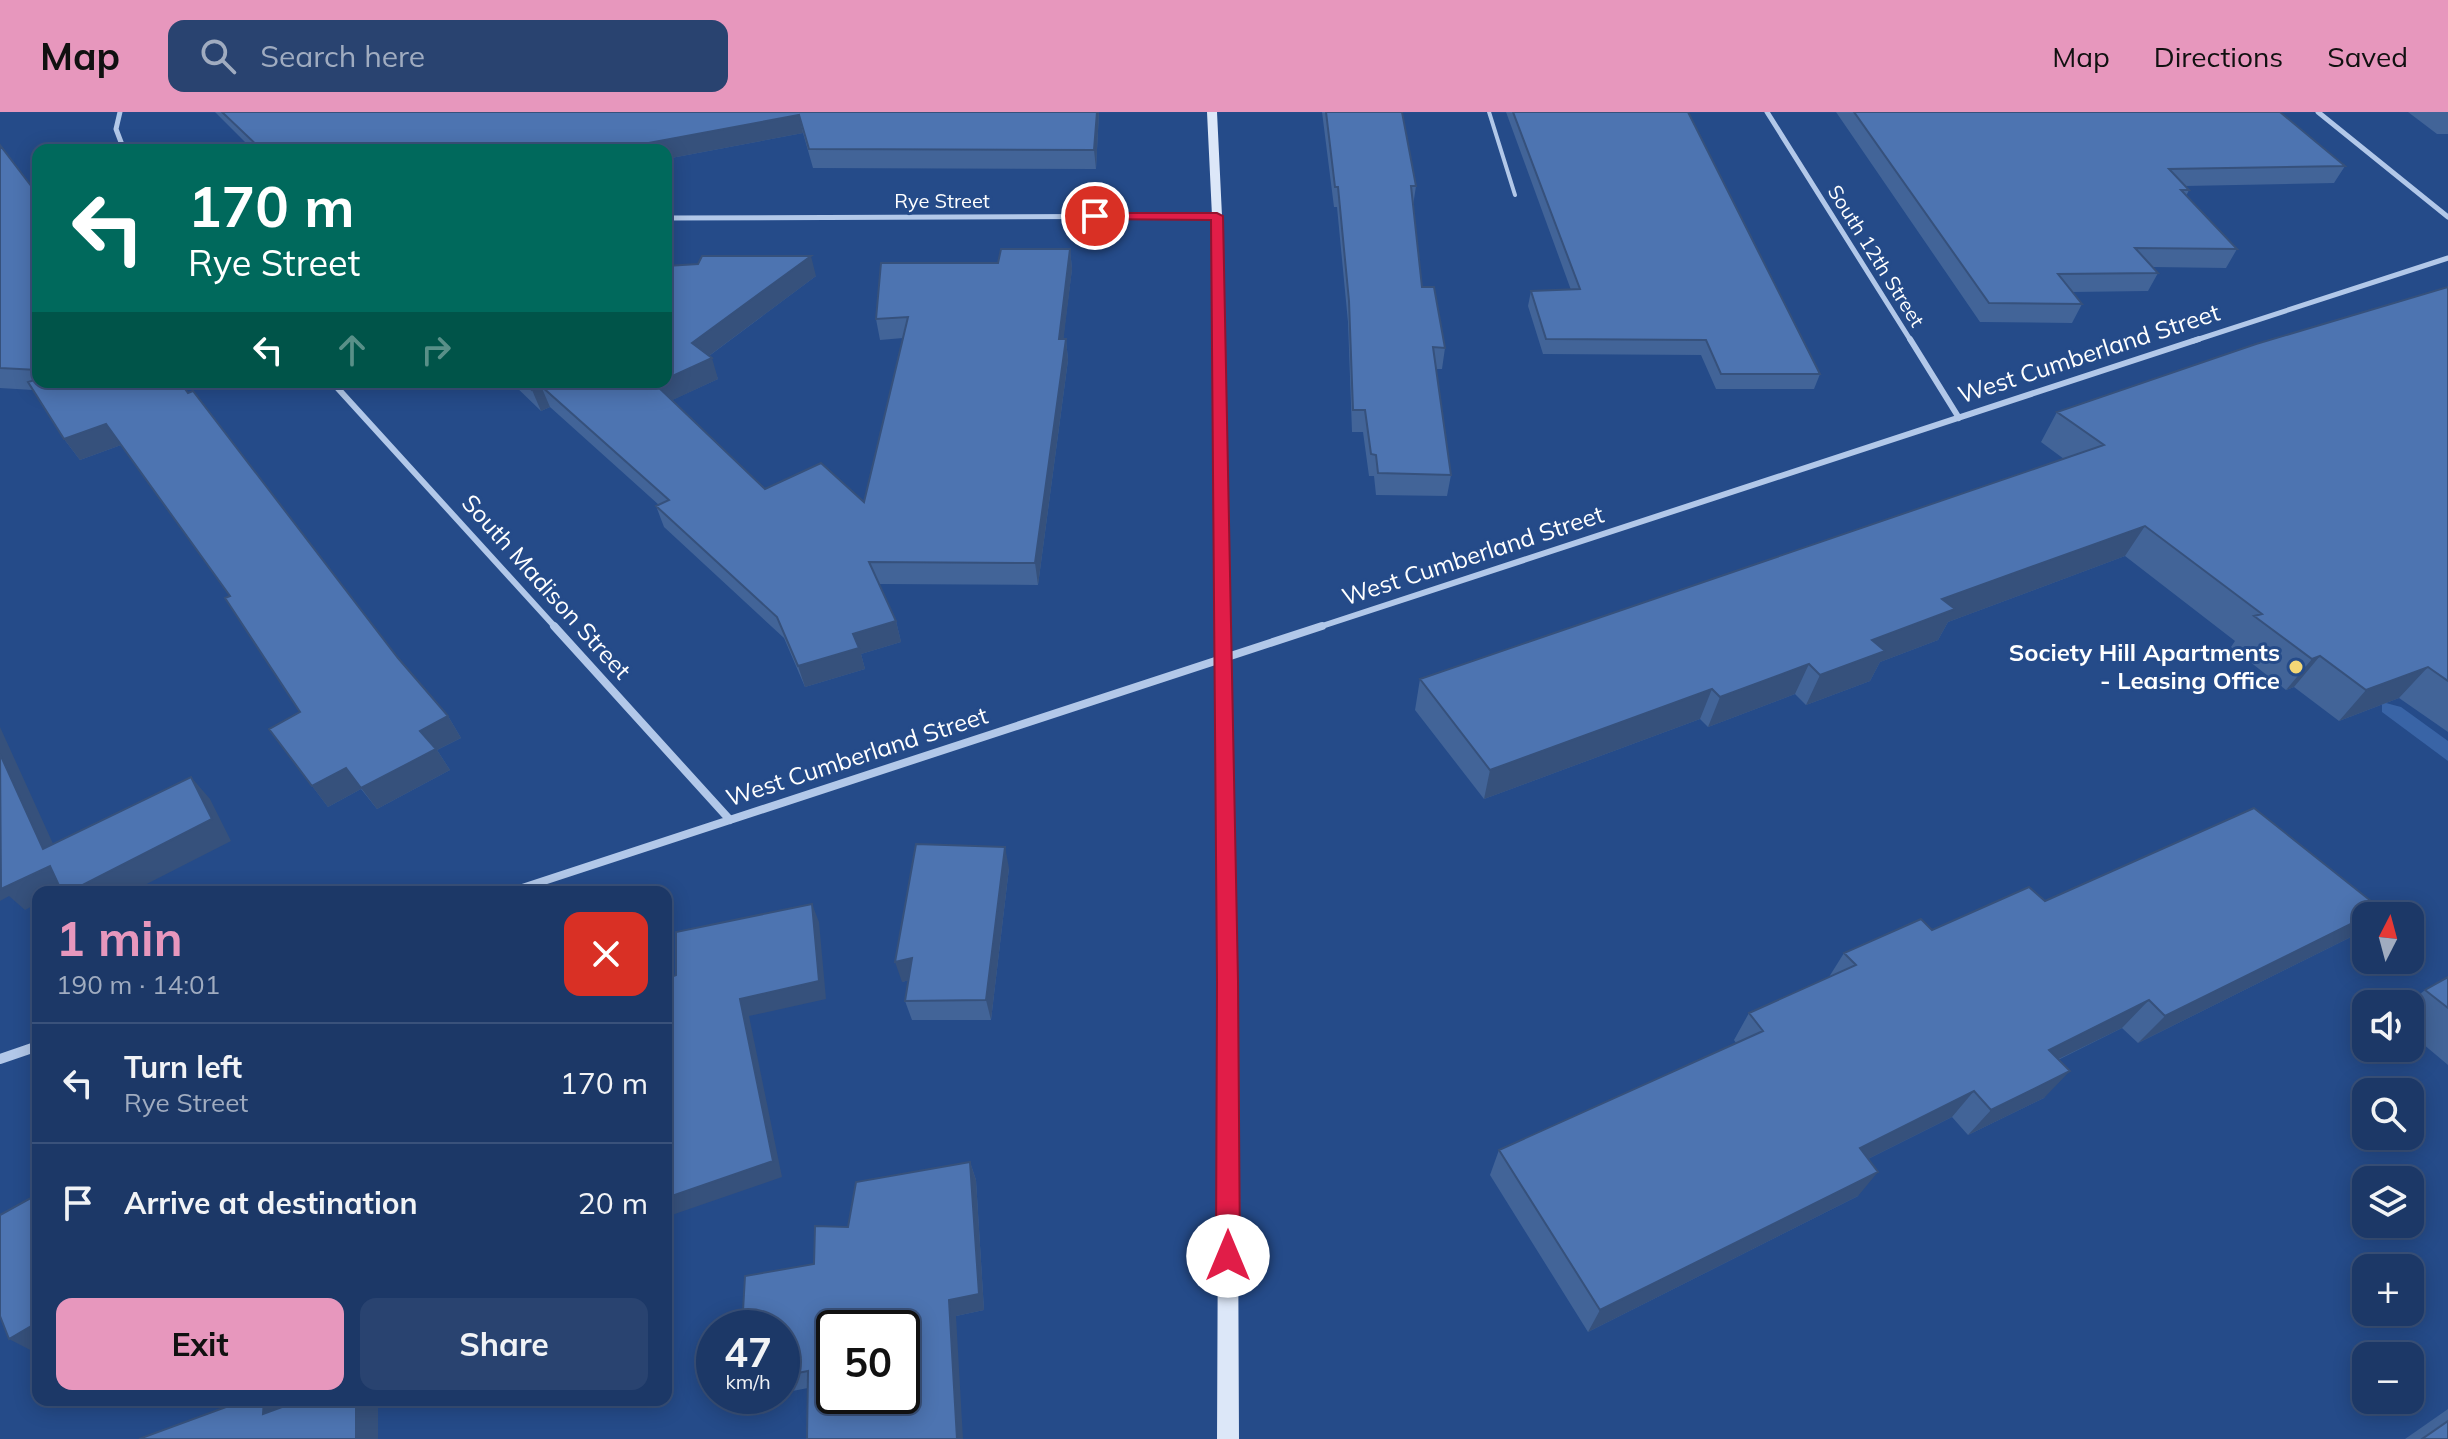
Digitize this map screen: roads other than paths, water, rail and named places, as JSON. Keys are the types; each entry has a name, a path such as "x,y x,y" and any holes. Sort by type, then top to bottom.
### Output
{"main road":[{"path":"1212,112 1217,216 1228,981 1228,1439"}],"street":[{"path":"120,112 116,129 122,144"},
{"name":"South 12th Street","path":"1767,112 1959,418"},
{"path":"2318,112 2448,217"},
{"name":"Rye Street","path":"672,218 1217,216"},
{"name":"West Cumberland Street","path":"528,886 2448,258"},
{"name":"South Madison Street","path":"337,388 730,820"},
{"path":"0,1059 32,1048"}],"lane":[{"path":"1489,112 1515,195"}],"place":[{"name":"Society Hill Apartments - Leasing Office","path":"2296,667"}]}
